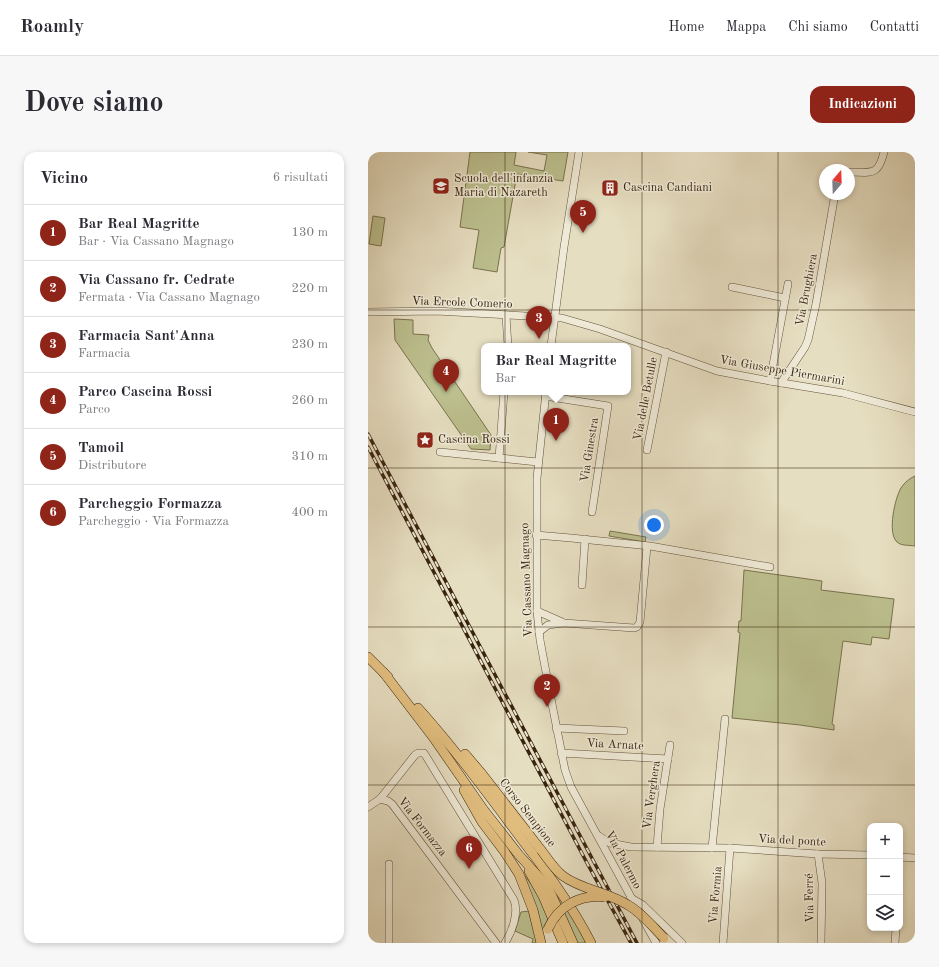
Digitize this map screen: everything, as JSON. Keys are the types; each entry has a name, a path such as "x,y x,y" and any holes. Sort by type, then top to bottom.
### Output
{"main road":[{"name":"Corso Sempione","path":"368,657 414,704 431,717 474,764 558,872 580,885 616,899 634,909 667,940"},
{"name":"Corso Sempione","path":"384,673 433,737 483,809 519,855 539,876 549,891 573,943"},
{"path":"414,704 459,755 526,845 576,915 591,943"},
{"path":"433,737 479,817 519,874 533,910 541,943"},
{"path":"519,855 543,896 563,943"},
{"path":"545,943 548,929 558,913 566,906 576,900 595,896 616,899"}],"street":[{"path":"552,343 564,247 579,152"},
{"path":"855,172 866,172 878,169 882,164 884,152"},
{"name":"Via Brughiera","path":"781,383 808,340 816,304 834,200"},
{"path":"770,381 788,284"},
{"path":"732,287 785,298"},
{"name":"Via Ercole Comerio","path":"368,312 436,311 555,318"},
{"path":"506,316 508,343"},
{"name":"Via Giuseppe Piermarini","path":"555,318 593,327 714,370 781,383 843,392 915,412"},
{"name":"Via delle Betulle","path":"647,450 666,352"},
{"path":"499,458 504,395"},
{"name":"Via Cassano Magnago","path":"546,395 538,462 536,535 537,611 539,632 556,728 566,774 571,787"},
{"name":"Via Ginestra","path":"551,395 608,406 592,512"},
{"path":"440,452 538,462"},
{"path":"536,535 650,546 770,567"},
{"path":"582,586 585,539"},
{"path":"539,632 548,625 564,622 634,628 638,626 640,622 647,546"},
{"path":"537,611 564,622"},
{"path":"712,848 725,718"},
{"path":"556,728 624,731"},
{"name":"Via Verghera","path":"657,847 660,808 670,745"},
{"path":"380,799 415,755 418,752 424,754 514,900 516,914 512,928 505,943"},
{"name":"Via Arnate","path":"561,753 668,759"},
{"name":"Via Palermo","path":"571,787 656,943"},
{"name":"Via Formazza","path":"368,807 380,799 388,801 392,804 496,943"},
{"name":"Via del ponte","path":"596,832 610,843 631,847 730,848 818,854 867,855"},
{"name":"Via del ponte","path":"607,853 631,847"},
{"name":"Via Formia","path":"723,943 730,848"},
{"name":"Via Ferré","path":"818,854 822,882 821,943"},
{"path":"903,857 915,858"},
{"path":"389,864 389,943"},
{"path":"631,898 643,905 682,943"},
{"path":"895,943 896,931"}],"green space":[{"path":"470,152 516,152 514,165 544,171 547,155 528,152 568,152 563,181 517,174 504,247 501,248 497,272 473,268 479,230 460,227"},
{"path":"373,216 385,218 381,246 369,244"},
{"path":"394,319 413,320 413,334 429,335 428,340 432,348 491,435 490,450 471,449 395,340"},
{"path":"915,476 915,546 903,545 897,542 894,538 892,524 894,507 901,488 906,482"},
{"path":"610,531 646,537 645,542 609,536"},
{"path":"744,570 822,581 821,590 894,599 889,639 872,637 871,645 843,641 832,724 834,725 834,730 732,718"},
{"path":"508,854 535,889 549,917 541,932"},
{"path":"553,889 571,914 586,943 574,943"},
{"path":"529,911 537,943 532,943 533,939 515,931 521,912"}],"railway":[{"path":"368,434 637,943"},
{"path":"368,447 587,863 631,943"}],"place":[{"name":"Scuola dell'infanzia Maria di Nazareth","path":"441,186"},
{"name":"Cascina Candiani","path":"610,188"},
{"name":"Tamoil","path":"583,233"},
{"name":"Farmacia Sant'Anna","path":"539,339"},
{"name":"Parco Cascina Rossi","path":"446,392"},
{"name":"Cascina Rossi","path":"425,440"},
{"name":"Bar Real Magritte","path":"556,441"},
{"name":"Via Cassano fr. Cedrate","path":"547,707"},
{"name":"Parcheggio Formazza","path":"469,869"}]}
